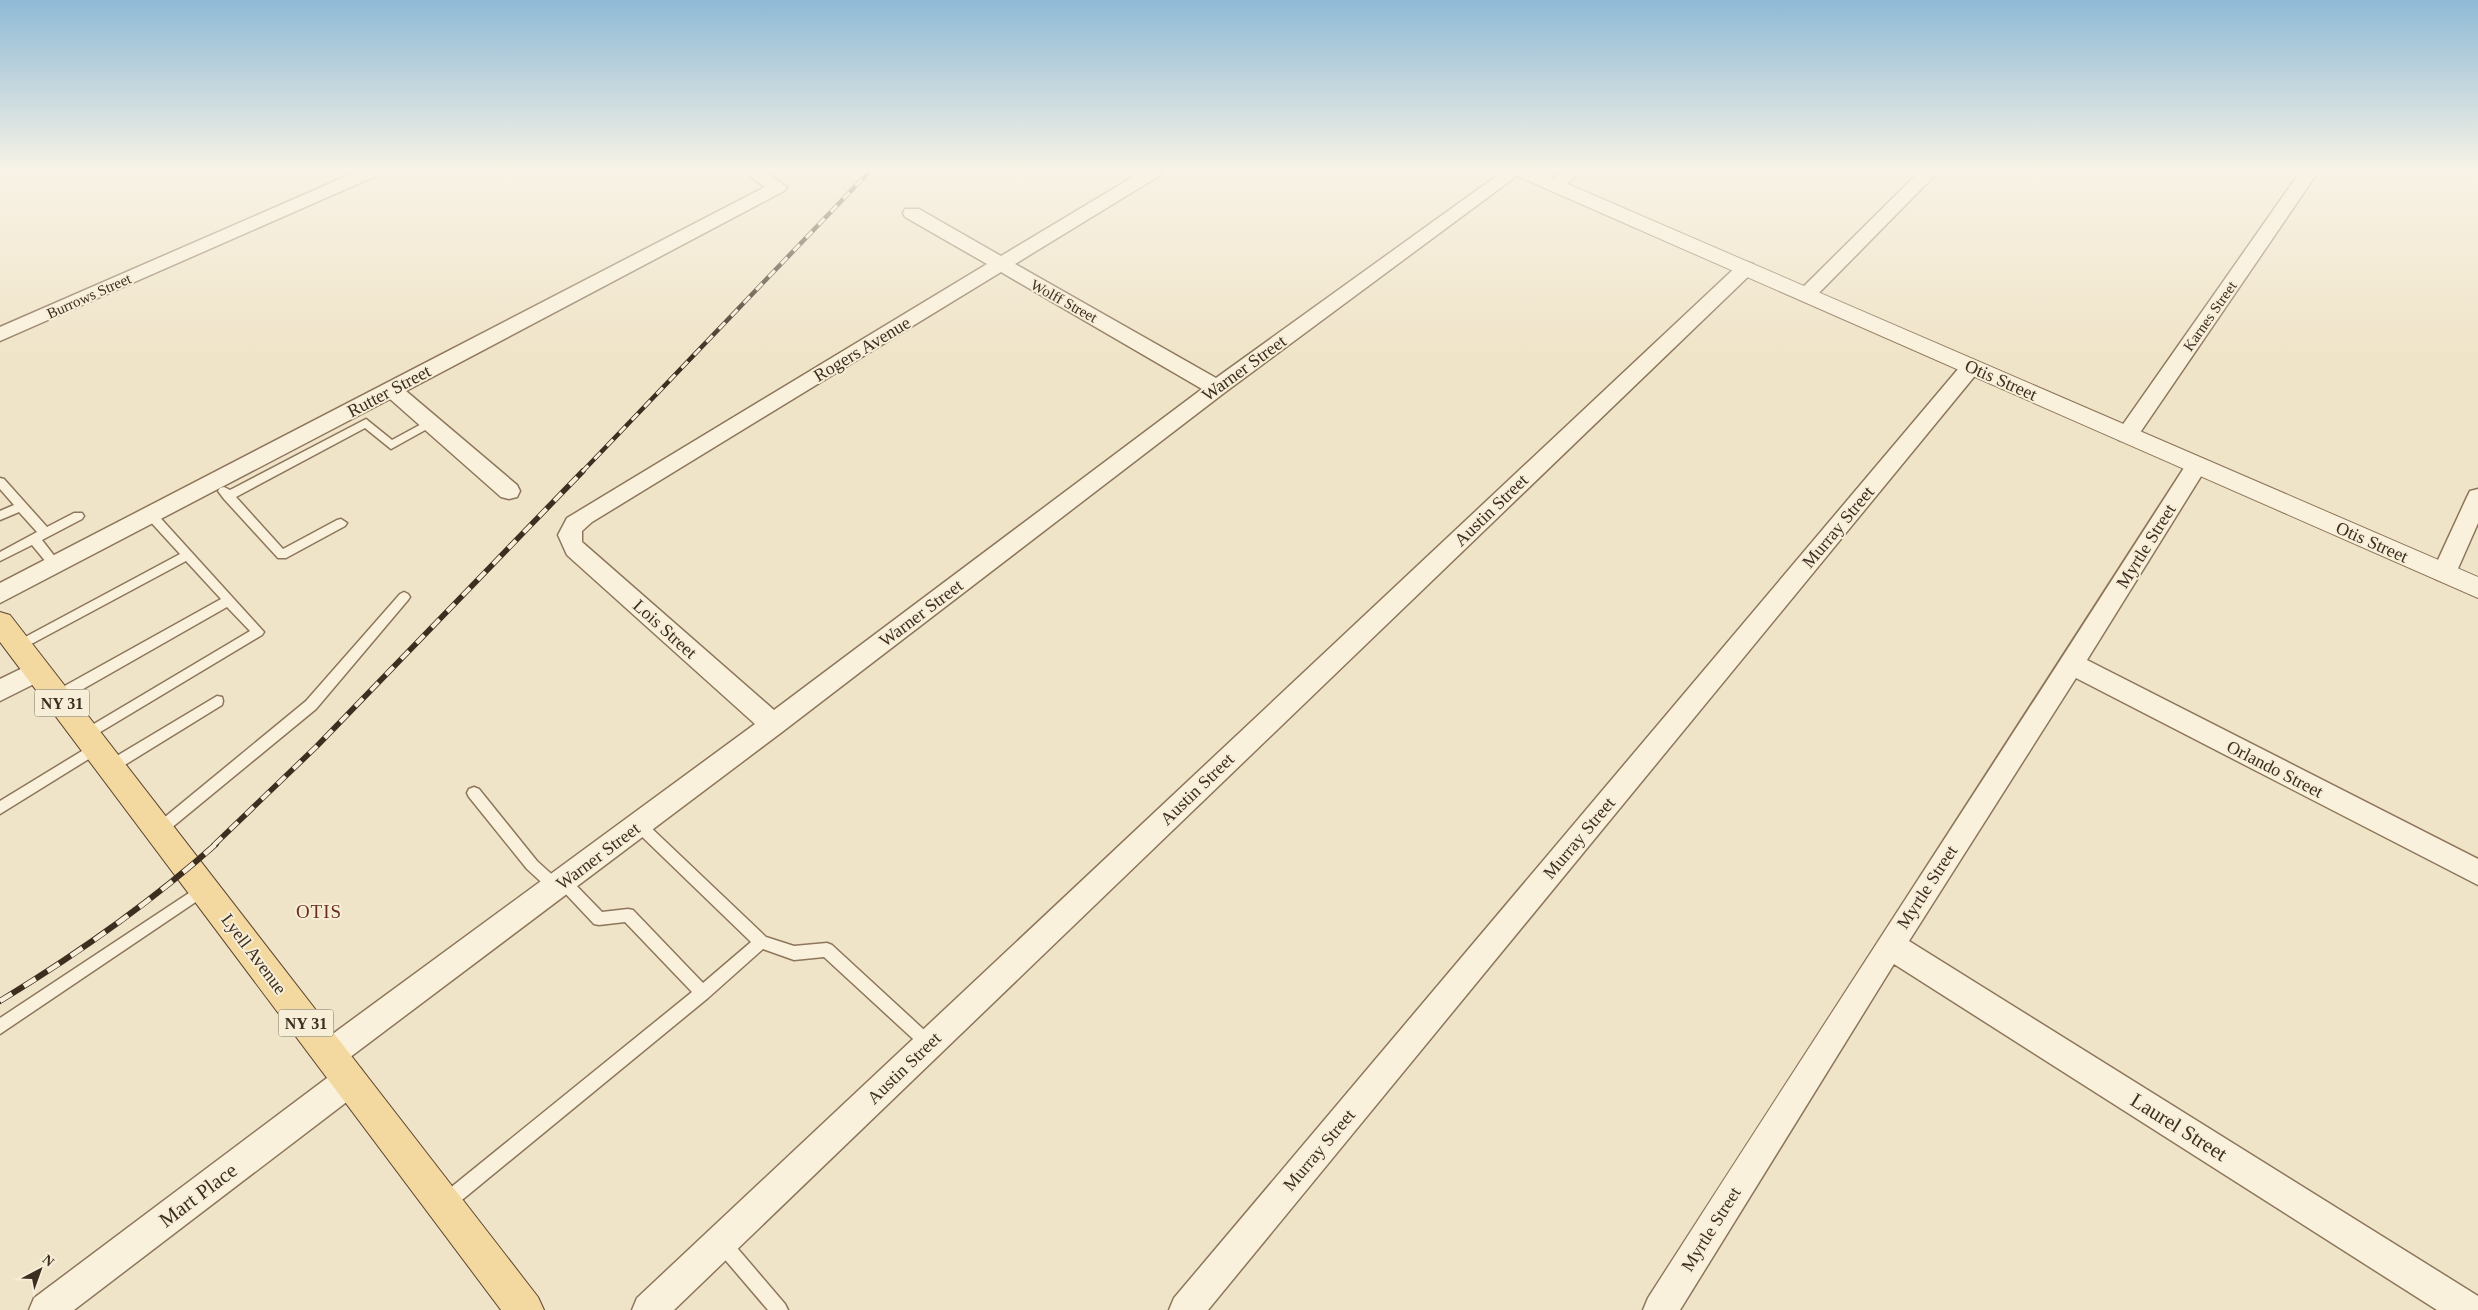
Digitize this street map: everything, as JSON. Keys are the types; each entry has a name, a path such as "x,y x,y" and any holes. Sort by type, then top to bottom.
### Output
{"main road":[{"name":"Lyell Avenue","path":"0,622 525,1310"}],"street":[{"name":"Burrows Street","path":"0,335 231,233"},
{"name":"Rutter Street","path":"0,594 151,515 222,489 310,442 392,390 690,233"},
{"name":"Wolff Street","path":"944,233 1217,388"},
{"name":"Rogers Avenue","path":"571,527 584,516 1053,233"},
{"name":"Warner Street","path":"330,1054 773,725 1217,388 1429,233"},
{"name":"Otis Street","path":"1665,233 2478,588"},
{"path":"1806,295 1868,233"},
{"name":"Karnes Street","path":"2127,435 2267,233"},
{"name":"Austin Street","path":"649,1310 1746,268"},
{"name":"Murray Street","path":"1186,1310 1971,367"},
{"path":"392,390 509,491"},
{"name":"Myrtle Street","path":"1660,1310 1890,945 2072,664 2197,466"},
{"path":"2444,573 2478,497"},
{"name":"Lois Street","path":"571,527 568,533 569,541 575,549 773,725"},
{"name":"Orlando Street","path":"2072,664 2478,873"},
{"path":"0,691 37,671"},
{"name":"Laurel Street","path":"1890,945 2468,1310"},
{"name":"Mart Place","path":"46,1310 350,1080"}],"lane":[{"path":"310,442 366,423 391,445 430,424"},
{"path":"0,482 45,533"},
{"path":"222,489 282,555 341,523"},
{"path":"0,516 21,506"},
{"path":"0,808 97,750 258,632 151,515"},
{"path":"0,542 4,555 78,516"},
{"path":"34,539 55,565"},
{"path":"18,646 187,555"},
{"path":"159,830 311,705 404,597"},
{"path":"58,697 229,600"},
{"path":"97,750 217,702"},
{"path":"474,793 532,865 560,884 599,919 628,915 702,993"},
{"path":"639,825 762,942 794,953 827,950 929,1044"},
{"path":"0,1027 204,889"},
{"path":"444,1204 762,942"},
{"path":"721,1242 779,1310"}],"railway":[{"path":"582,472 811,233"},
{"path":"214,845 317,746 583,471"},
{"path":"0,1001 57,965 139,908 216,844"}],"district":[{"name":"OTIS","path":"319,911"}]}
